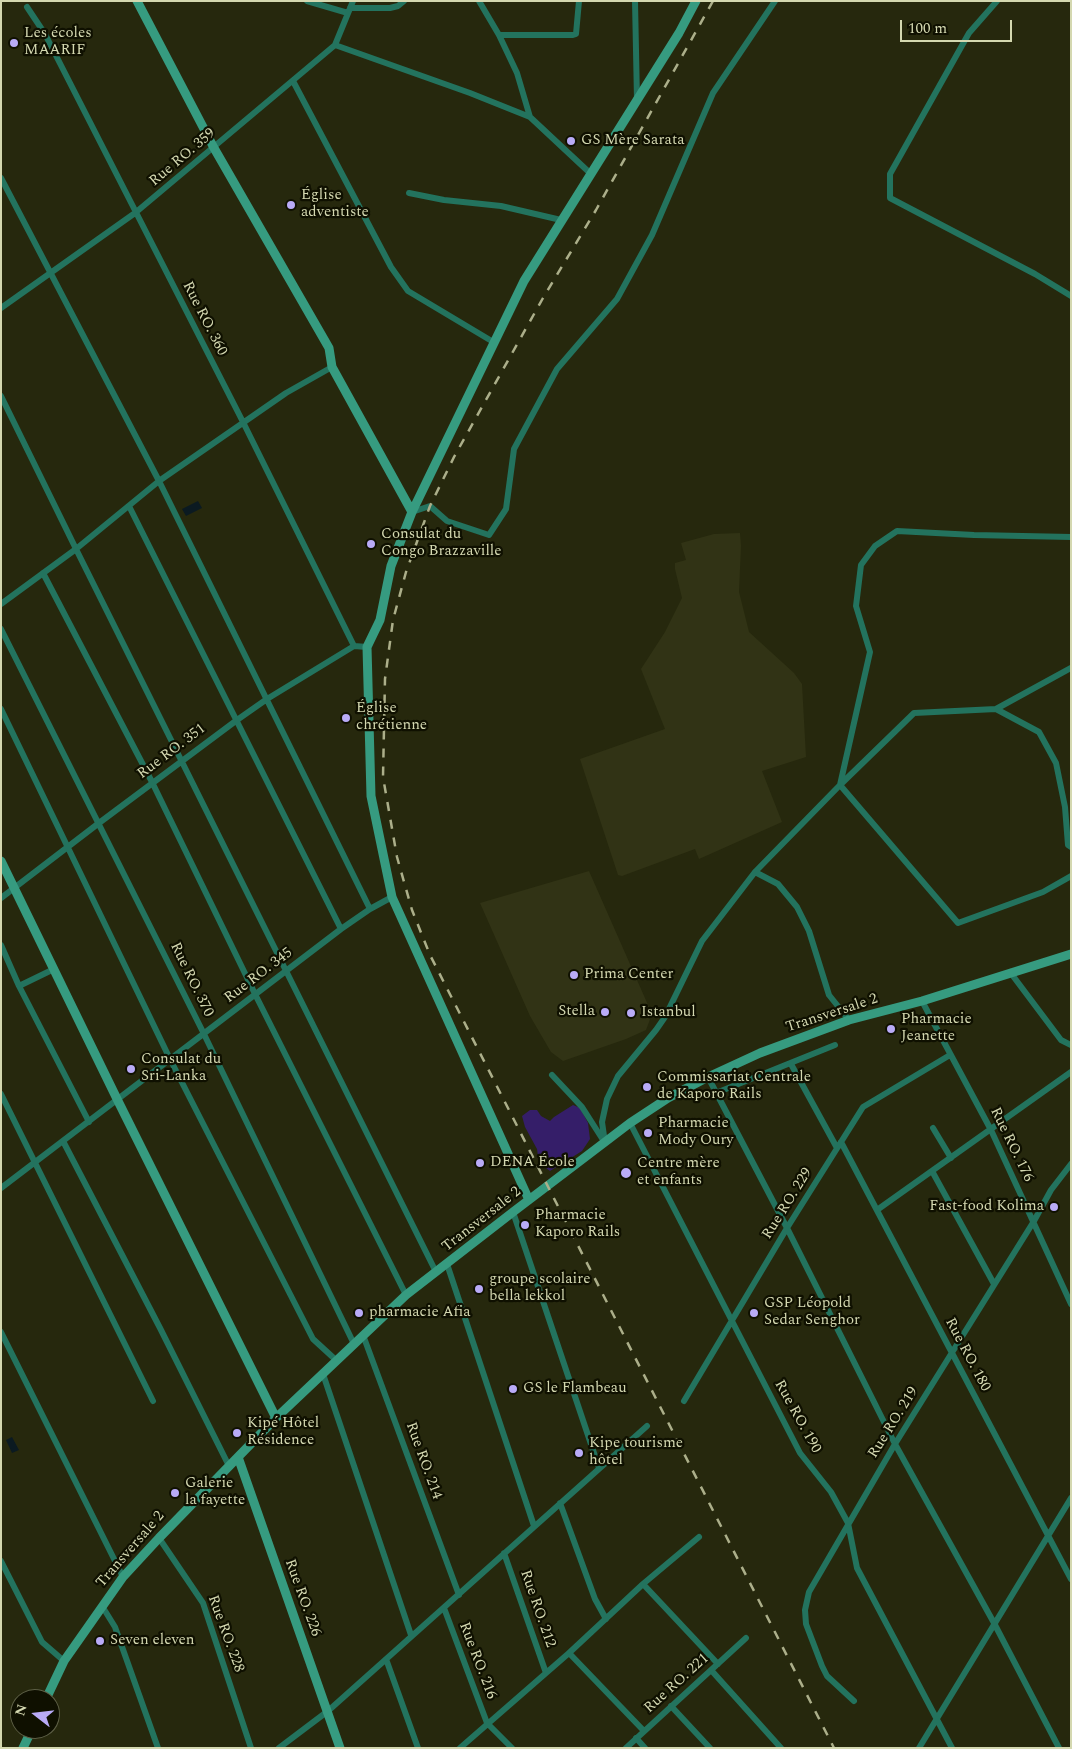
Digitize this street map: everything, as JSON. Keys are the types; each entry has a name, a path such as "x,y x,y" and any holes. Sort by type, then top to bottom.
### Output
{"street":[{"path":"137,1 214,148 329,348 332,367 412,512"},
{"path":"307,1 350,7 390,8 398,6 404,1"},
{"path":"479,1 499,35 517,72 530,116"},
{"path":"499,35 573,36 577,31 579,1"},
{"path":"635,1 637,101"},
{"path":"529,1200 392,897 371,796 367,647 380,620 392,566 412,512 524,281 637,101 696,1"},
{"path":"412,512 430,506 447,521 489,535 506,509 514,449 557,369 617,299 652,235 713,93 775,1"},
{"path":"997,1 969,33 890,174 890,198 1036,274 1071,296"},
{"name":"Rue RO. 360","path":"27,7 45,34 243,422 354,646"},
{"name":"Rue RO. 359","path":"1,308 135,213 335,45 350,7"},
{"path":"335,45 530,116 591,174"},
{"path":"293,81 391,267 408,291 494,343"},
{"path":"1,178 159,481 370,909"},
{"path":"409,193 444,200 501,206 561,220"},
{"path":"1,604 76,549 159,481 286,392 332,367"},
{"path":"1,396 436,1272"},
{"path":"129,506 341,929"},
{"path":"840,784 870,652 856,606 861,565 875,546 897,531 1071,537"},
{"path":"43,573 152,782 255,994 406,1295"},
{"name":"Rue RO. 370","path":"1,629 203,1032 354,1344"},
{"path":"354,646 367,647"},
{"name":"Rue RO. 351","path":"1,898 152,782 237,720 267,699 354,646"},
{"path":"605,1142 602,1122 607,1099 618,1076 665,1017 702,941 755,872 840,784 914,713 996,709 1071,668"},
{"path":"1,709 170,1059 313,1339 337,1361"},
{"path":"996,709 1039,732 1056,763 1065,807 1068,845 1071,847"},
{"path":"840,784 958,923 1043,892 1071,876"},
{"path":"1,861 276,1418"},
{"path":"755,872 778,884 798,907 809,931 829,995 849,1020"},
{"name":"Rue RO. 345","path":"1,1188 118,1101 203,1032 341,929 370,909 392,897"},
{"path":"1,945 19,986 89,1122"},
{"name":"Transversale 2","path":"51,1689 64,1661 123,1577 276,1418 406,1295 630,1123 668,1098 760,1053 849,1020 922,1001 1071,954"},
{"path":"19,986 54,969"},
{"path":"1010,972 1061,1040 1071,1045"},
{"name":"Rue RO. 176","path":"922,1001 991,1130 1071,1304"},
{"path":"716,1093 835,1045"},
{"name":"Rue RO. 229","path":"684,1401 787,1228 863,1108 950,1055"},
{"name":"Rue RO. 180","path":"791,1064 877,1210 1071,1579"},
{"path":"877,1210 1071,1072"},
{"path":"552,1075 582,1107 605,1142"},
{"path":"708,1077 787,1228 895,1444 994,1623 1059,1748"},
{"path":"1,1094 153,1401"},
{"name":"Rue RO. 190","path":"630,1123 800,1453 831,1492 848,1524 857,1568 952,1748"},
{"path":"933,1128 952,1158"},
{"path":"63,1141 229,1466"},
{"name":"Rue RO. 219","path":"854,1701 827,1676 822,1666 806,1624 805,1610 809,1592 895,1444 1034,1222 1051,1190 1071,1164"},
{"path":"932,1171 994,1284"},
{"path":"513,1212 599,1468"},
{"path":"447,1264 534,1526"},
{"path":"1,1332 123,1577"},
{"name":"Rue RO. 214","path":"364,1335 459,1594"},
{"path":"323,1374 411,1635"},
{"path":"279,1748 328,1711 647,1426"},
{"name":"Rue RO. 226","path":"238,1457 340,1748"},
{"path":"918,1748 1071,1498"},
{"path":"560,1503 595,1599 606,1619"},
{"path":"460,1748 570,1653 643,1584 699,1537"},
{"name":"Rue RO. 228","path":"159,1538 203,1603 251,1748"},
{"name":"Rue RO. 212","path":"504,1553 546,1673"},
{"path":"1,1561 42,1642 64,1661"},
{"path":"643,1584 718,1664"},
{"path":"102,1606 115,1627 158,1748"},
{"name":"Rue RO. 216","path":"444,1608 487,1723"},
{"name":"Rue RO. 221","path":"626,1748 746,1638"},
{"path":"570,1653 644,1731"},
{"path":"386,1659 418,1748"},
{"path":"711,1670 781,1748"},
{"path":"671,1706 710,1748"},
{"path":"487,1723 512,1748"},
{"path":"636,1738 645,1748"}],"shaded area":[{"path":"198,501 202,508 186,516 182,509"},
{"path":"740,533 739,592 749,632 794,673 802,684 806,757 762,771 782,822 699,859 695,849 622,876 618,875 580,759 665,729 641,669 665,632 682,598 675,569 675,563 686,560 681,543 714,534"},
{"name":"Prima Center","path":"589,871 652,1014 646,1030 563,1061 551,1052 530,1016 480,903"},
{"path":"573,1105 580,1108 588,1123 590,1139 582,1151 550,1171 539,1163 537,1149 525,1127 522,1116 530,1110 537,1110 541,1116 550,1121"},
{"path":"12,1437 19,1450 12,1453 6,1440"}],"railway":[{"path":"713,1 596,210 543,298 454,457 430,506 406,572 393,620 385,679 383,777 397,857 412,910 430,955 834,1748"}],"place":[{"name":"Les écoles MAARIF","path":"14,43"},
{"name":"GS Mère Sarata","path":"571,141"},
{"name":"Église adventiste","path":"291,205"},
{"name":"Consulat du Congo Brazzaville","path":"371,544"},
{"name":"Église chrétienne","path":"346,718"},
{"name":"Prima Center","path":"574,975"},
{"name":"Stella","path":"605,1012"},
{"name":"Istanbul","path":"631,1013"},
{"name":"Pharmacie Jeanette","path":"891,1029"},
{"name":"Consulat du Sri-Lanka","path":"131,1069"},
{"name":"Commissariat Centrale de Kaporo Rails","path":"647,1087"},
{"name":"Pharmacie Mody Oury","path":"648,1133"},
{"name":"DENA École","path":"480,1163"},
{"name":"Centre mère et enfants","path":"626,1173"},
{"name":"Fast-food Kolima","path":"1054,1207"},
{"name":"Pharmacie Kaporo Rails","path":"525,1225"},
{"name":"groupe scolaire bella lekkol","path":"479,1289"},
{"name":"pharmacie Afia","path":"359,1313"},
{"name":"GSP Léopold Sedar Senghor","path":"754,1313"},
{"name":"GS le Flambeau","path":"513,1389"},
{"name":"Kipé Hôtel Résidence","path":"237,1433"},
{"name":"Kipe tourisme hôtel","path":"579,1453"},
{"name":"Galerie la fayette","path":"175,1493"},
{"name":"Seven eleven","path":"100,1641"}]}
